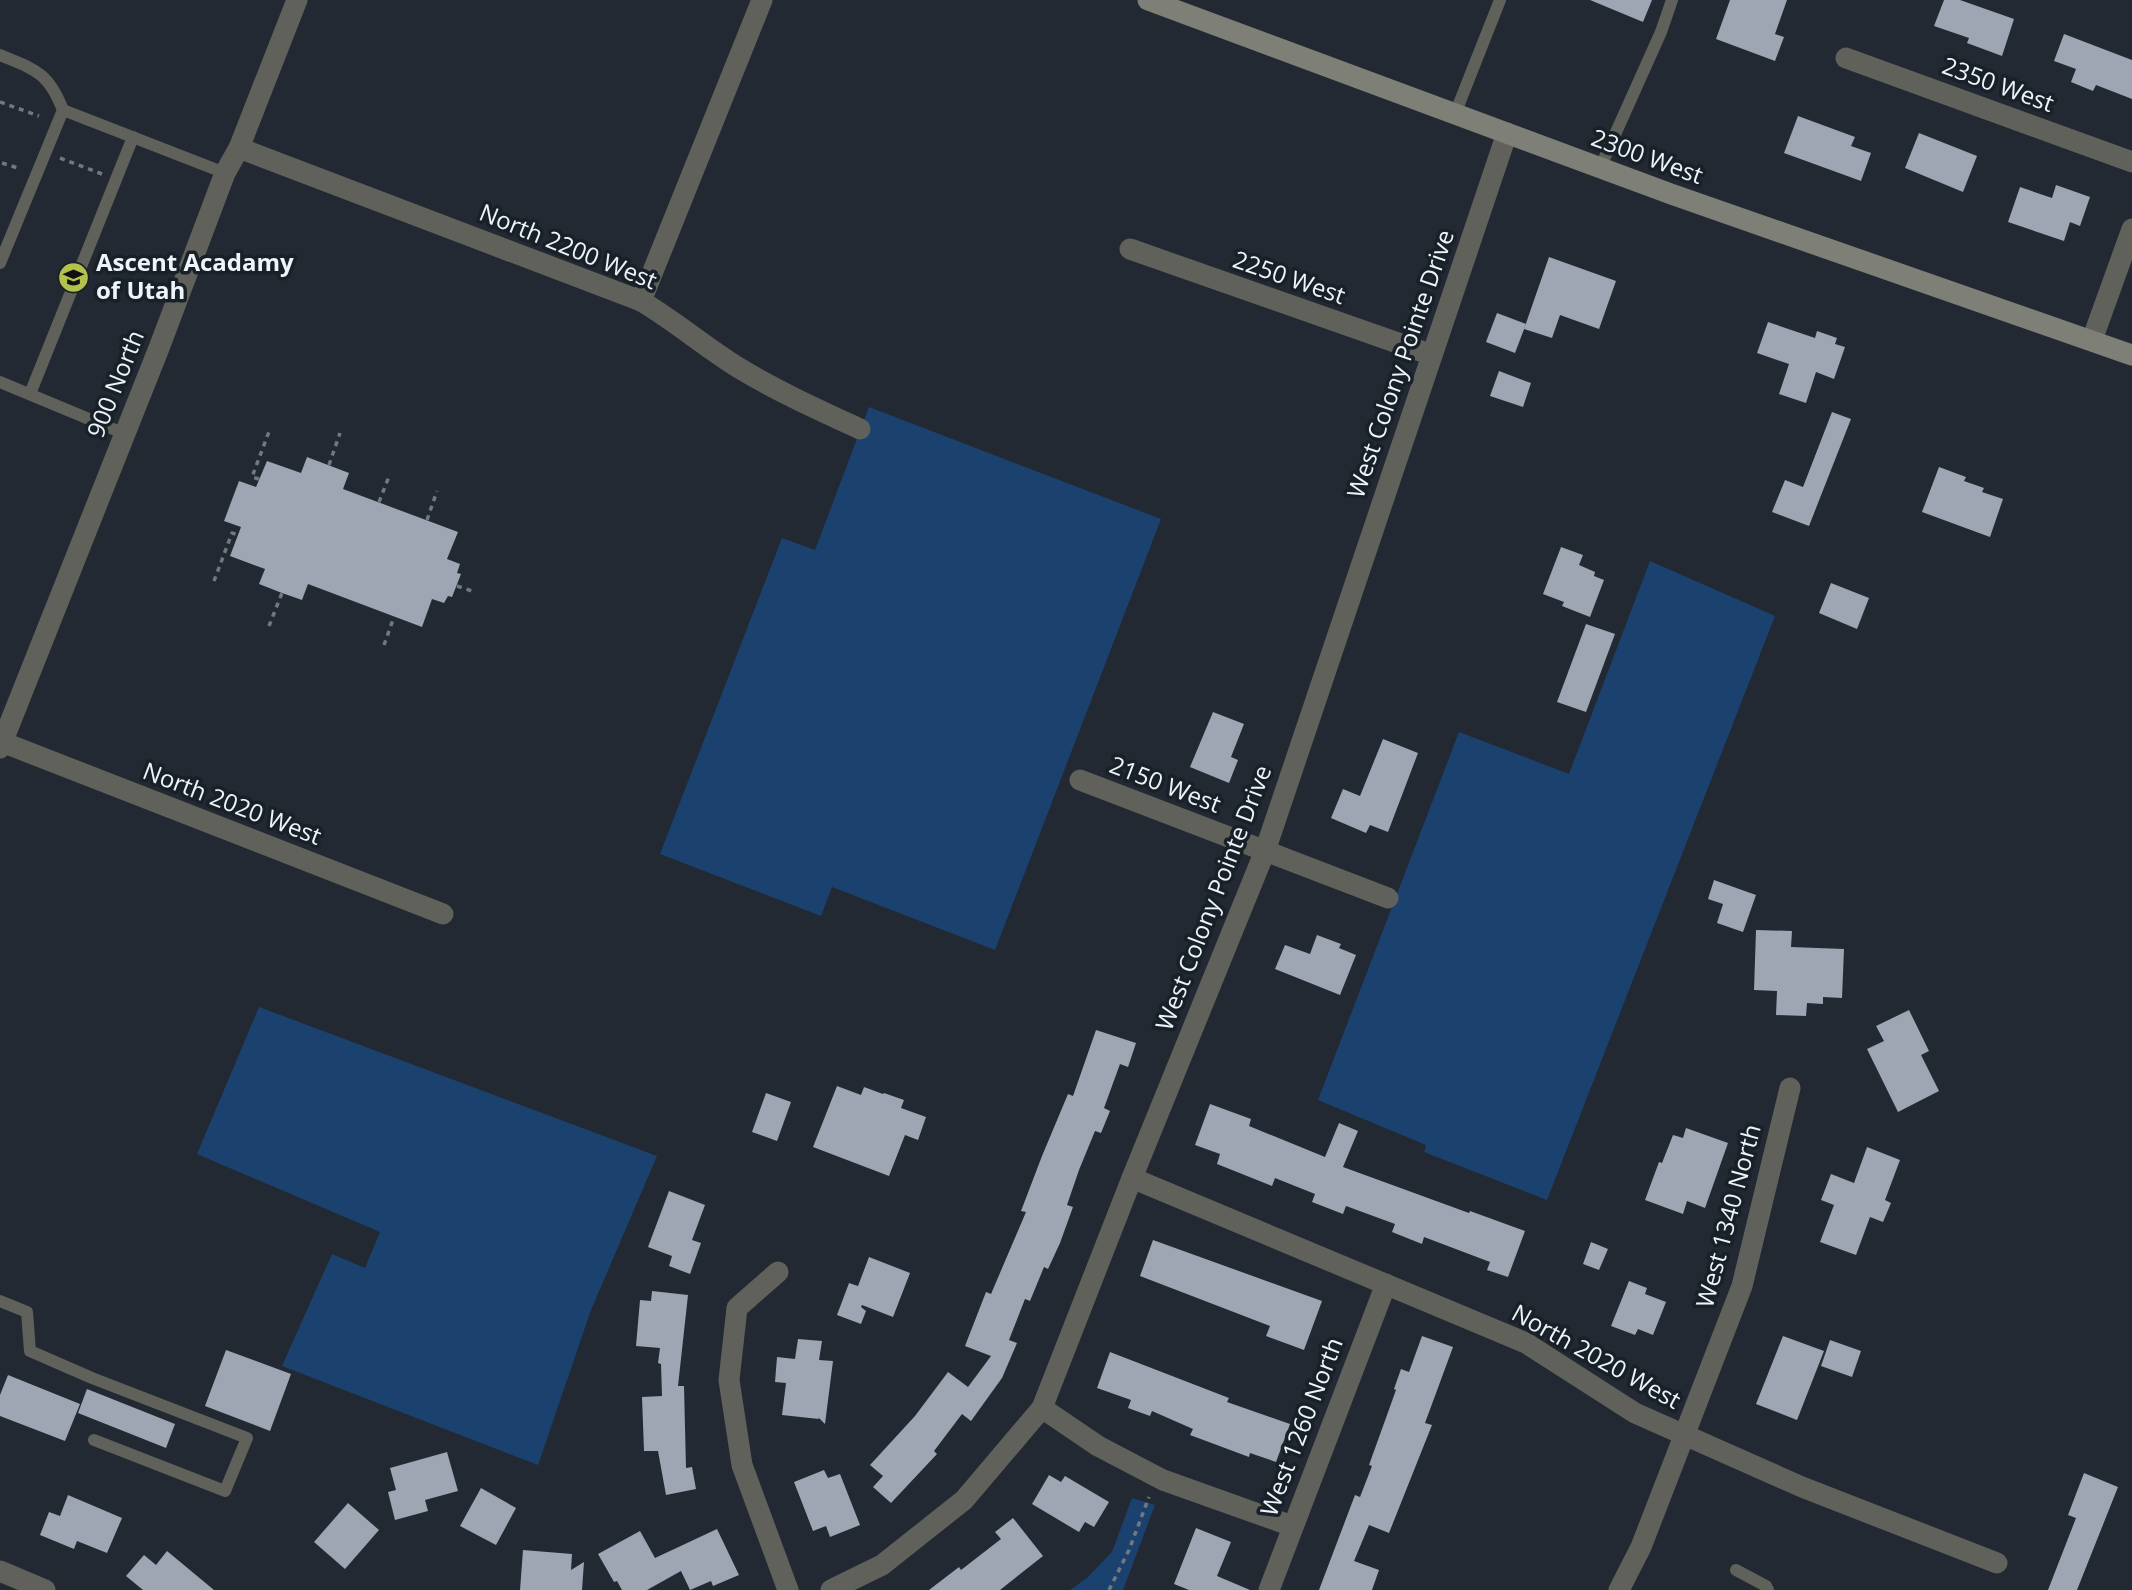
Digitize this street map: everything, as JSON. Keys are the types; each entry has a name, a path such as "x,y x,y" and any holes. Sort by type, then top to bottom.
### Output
{"main road":[{"name":"2300 West","path":"1148,0 1600,168 2132,355"}],"street":[{"name":"900 North","path":"1,745 225,173 239,148 297,0"},
{"path":"641,301 762,0"},
{"name":"2350 West","path":"1846,58 2132,162"},
{"name":"West Colony Pointe Drive","path":"831,1590 882,1565 964,1500 1042,1408 1265,851 1507,133"},
{"name":"North 2200 West","path":"239,148 641,301 675,321 740,368 860,429"},
{"path":"2092,340 2132,229"},
{"name":"2250 West","path":"1130,249 1432,355"},
{"name":"North 2020 West","path":"1,745 443,914"},
{"name":"2150 West","path":"1080,780 1388,898"},
{"name":"West 1340 North","path":"1619,1590 1641,1547 1742,1286 1790,1088"},
{"name":"North 2020 West","path":"1132,1178 1526,1343 1635,1413 1684,1435 1802,1487 1997,1563"},
{"path":"778,1272 737,1308 729,1380 742,1465 788,1590"},
{"name":"West 1260 North","path":"1269,1590 1386,1283"},
{"path":"1042,1408 1098,1446 1163,1480 1292,1526"},
{"path":"0,1571 45,1590"}],"lane":[{"path":"1455,114 1500,0"},
{"path":"1600,168 1661,32 1672,0"},
{"path":"0,55 34,69 53,85 63,110 0,262"},
{"path":"63,110 225,173"},
{"path":"30,394 133,137"},
{"path":"0,382 125,434"},
{"path":"0,1301 27,1312 30,1351 247,1438 225,1491 93,1440"},
{"path":"1736,1570 1766,1586 1768,1590"}],"path":[{"path":"0,102 38,117"},
{"path":"45,152 116,180"},
{"path":"2,163 18,168"},
{"path":"259,479 253,477 271,429"},
{"path":"329,465 340,433"},
{"path":"379,502 390,474"},
{"path":"427,520 437,491"},
{"path":"214,581 232,533 238,535"},
{"path":"457,586 472,592"},
{"path":"269,626 282,593"},
{"path":"384,645 394,617"},
{"path":"1109,1590 1129,1550 1149,1497"}],"shaded area":[{"path":"869,407 1161,519 995,950 832,887 821,916 660,854 782,538 815,550"},
{"path":"1650,561 1775,616 1547,1200 1424,1152 1426,1145 1318,1100 1459,732 1569,774"},
{"path":"259,1007 657,1156 591,1310 538,1465 282,1366 332,1254 365,1268 380,1232 197,1154"},
{"path":"1132,1498 1155,1505 1123,1590 1070,1590 1087,1578 1112,1552"}],"building":[{"path":"1590,0 1652,0 1643,22"},
{"path":"1730,0 1787,0 1775,34 1784,37 1775,61 1716,39"},
{"path":"1944,0 1960,0 2014,19 2002,56 1967,43 1969,38 1934,26"},
{"path":"2064,34 2132,60 2132,99 2096,85 2093,91 2071,82 2076,69 2054,61"},
{"path":"1798,116 1855,137 1851,146 1871,153 1861,181 1784,153"},
{"path":"1919,133 1977,156 1963,192 1905,168"},
{"path":"2056,185 2090,197 2080,226 2070,222 2064,241 2008,222 2020,187 2052,198"},
{"path":"1549,257 1616,281 1599,329 1560,315 1552,338 1524,329"},
{"path":"1497,313 1526,324 1515,353 1486,342"},
{"path":"1768,322 1815,338 1817,331 1837,338 1835,344 1845,347 1834,379 1816,372 1806,403 1779,394 1789,364 1757,353"},
{"path":"1499,371 1531,383 1523,407 1490,396"},
{"path":"1832,412 1851,419 1809,526 1772,512 1785,480 1803,487"},
{"path":"307,457 349,473 343,489 458,532 447,559 460,564 457,573 461,574 452,597 448,596 444,603 432,599 422,627 308,584 302,600 282,593 259,584 265,569 230,556 241,527 224,521 239,481 256,487 267,461 301,473"},
{"path":"1939,467 1966,477 1964,481 1984,488 1982,492 2003,499 1990,537 1922,512"},
{"path":"1561,547 1583,555 1579,565 1595,572 1594,576 1604,580 1590,617 1562,606 1564,602 1543,594"},
{"path":"1831,583 1869,598 1857,629 1819,613"},
{"path":"1586,624 1615,634 1586,712 1557,702"},
{"path":"1213,712 1244,724 1231,757 1238,760 1229,783 1190,767"},
{"path":"1383,739 1418,753 1388,832 1370,825 1366,833 1331,818 1343,789 1360,796"},
{"path":"1714,880 1756,895 1743,932 1717,923 1723,904 1708,899"},
{"path":"1756,930 1792,931 1791,947 1844,949 1842,998 1823,997 1823,1004 1807,1003 1806,1016 1776,1015 1777,991 1754,990"},
{"path":"1317,935 1341,944 1339,948 1356,955 1340,995 1275,969 1285,945 1310,954"},
{"path":"1909,1010 1929,1051 1921,1055 1939,1091 1898,1112 1867,1049 1884,1041 1876,1026"},
{"path":"1096,1030 1136,1043 1128,1067 1120,1064 1104,1108 1110,1111 1101,1133 1095,1131 1079,1170 1067,1205 1073,1207 1060,1243 1048,1269 1044,1267 1030,1301 1025,1299 1009,1340 1017,1343 1002,1378 971,1421 962,1414 934,1451 937,1454 891,1503 873,1487 883,1476 870,1465 915,1416 948,1372 968,1387 991,1356 965,1346 986,1292 991,1294 1026,1212 1021,1211 1042,1156 1068,1094 1073,1096"},
{"path":"837,1086 861,1095 864,1087 884,1093 904,1100 901,1108 926,1117 918,1140 905,1135 889,1176 813,1147"},
{"path":"766,1093 791,1102 777,1141 752,1132"},
{"path":"1210,1104 1251,1119 1249,1126 1325,1157 1339,1123 1358,1131 1343,1167 1525,1231 1508,1277 1487,1270 1490,1262 1424,1237 1422,1244 1392,1232 1395,1224 1346,1206 1343,1214 1312,1202 1315,1194 1275,1178 1272,1186 1217,1164 1220,1154 1195,1145"},
{"path":"1686,1128 1728,1143 1705,1208 1687,1201 1683,1214 1645,1200 1659,1162 1662,1163 1673,1135 1683,1138"},
{"path":"1867,1147 1900,1160 1885,1200 1891,1203 1883,1222 1870,1217 1856,1255 1820,1242 1834,1205 1821,1200 1831,1174 1854,1183"},
{"path":"669,1191 705,1205 692,1240 701,1243 690,1274 669,1266 672,1256 648,1247"},
{"path":"1153,1240 1322,1301 1304,1350 1266,1336 1270,1326 1140,1276"},
{"path":"1591,1242 1608,1249 1599,1270 1583,1264"},
{"path":"869,1257 910,1273 893,1317 862,1305 866,1311 861,1324 837,1315 849,1283 858,1286"},
{"path":"1629,1281 1647,1288 1645,1294 1666,1302 1653,1335 1638,1329 1635,1335 1611,1326"},
{"path":"652,1291 688,1295 678,1386 684,1386 686,1468 692,1467 696,1489 666,1495 658,1451 644,1451 642,1397 662,1396 661,1364 658,1363 660,1348 636,1346 640,1300 651,1301"},
{"path":"1422,1336 1453,1347 1425,1423 1432,1425 1389,1533 1369,1525 1354,1561 1379,1570 1372,1590 1319,1590 1355,1495 1360,1497 1372,1466 1369,1465 1401,1369 1409,1372"},
{"path":"1783,1336 1824,1351 1797,1420 1756,1404"},
{"path":"798,1339 822,1341 819,1360 833,1361 825,1424 818,1417 819,1419 782,1415 786,1383 775,1382 777,1357 795,1359"},
{"path":"1830,1340 1861,1351 1852,1377 1821,1366"},
{"path":"226,1350 291,1374 270,1431 205,1406"},
{"path":"1110,1352 1229,1398 1227,1402 1290,1424 1276,1462 1250,1453 1249,1457 1190,1435 1193,1429 1152,1411 1150,1416 1128,1408 1131,1400 1097,1388"},
{"path":"8,1375 80,1404 65,1441 0,1416 0,1395"},
{"path":"87,1389 175,1424 166,1448 78,1413"},
{"path":"447,1452 458,1491 425,1500 428,1511 395,1520 388,1492 396,1490 390,1468"},
{"path":"824,1470 828,1478 840,1474 860,1525 830,1537 826,1526 813,1531 794,1482"},
{"path":"2084,1473 2118,1487 2077,1590 2048,1590 2076,1518 2068,1515"},
{"path":"1049,1475 1061,1482 1065,1476 1109,1502 1094,1527 1085,1522 1079,1532 1032,1504"},
{"path":"481,1488 516,1508 496,1545 460,1526"},
{"path":"68,1495 122,1518 107,1553 77,1541 74,1549 40,1535 49,1512 60,1516"},
{"path":"348,1503 379,1530 345,1569 314,1542"},
{"path":"1013,1518 1043,1556 1000,1590 929,1590 959,1567 961,1570 1001,1539 995,1532"},
{"path":"1196,1528 1231,1542 1217,1576 1250,1590 1189,1590 1174,1584"},
{"path":"717,1529 739,1575 713,1586 711,1581 690,1590 681,1571 647,1590 622,1590 617,1581 614,1582 598,1554 640,1531 655,1558"},
{"path":"523,1550 572,1554 571,1570 584,1562 582,1590 520,1590"},
{"path":"167,1551 214,1590 143,1590 126,1576 144,1555 156,1565"}],"place":[{"name":"Ascent Acadamy of Utah","path":"73,277"}]}
